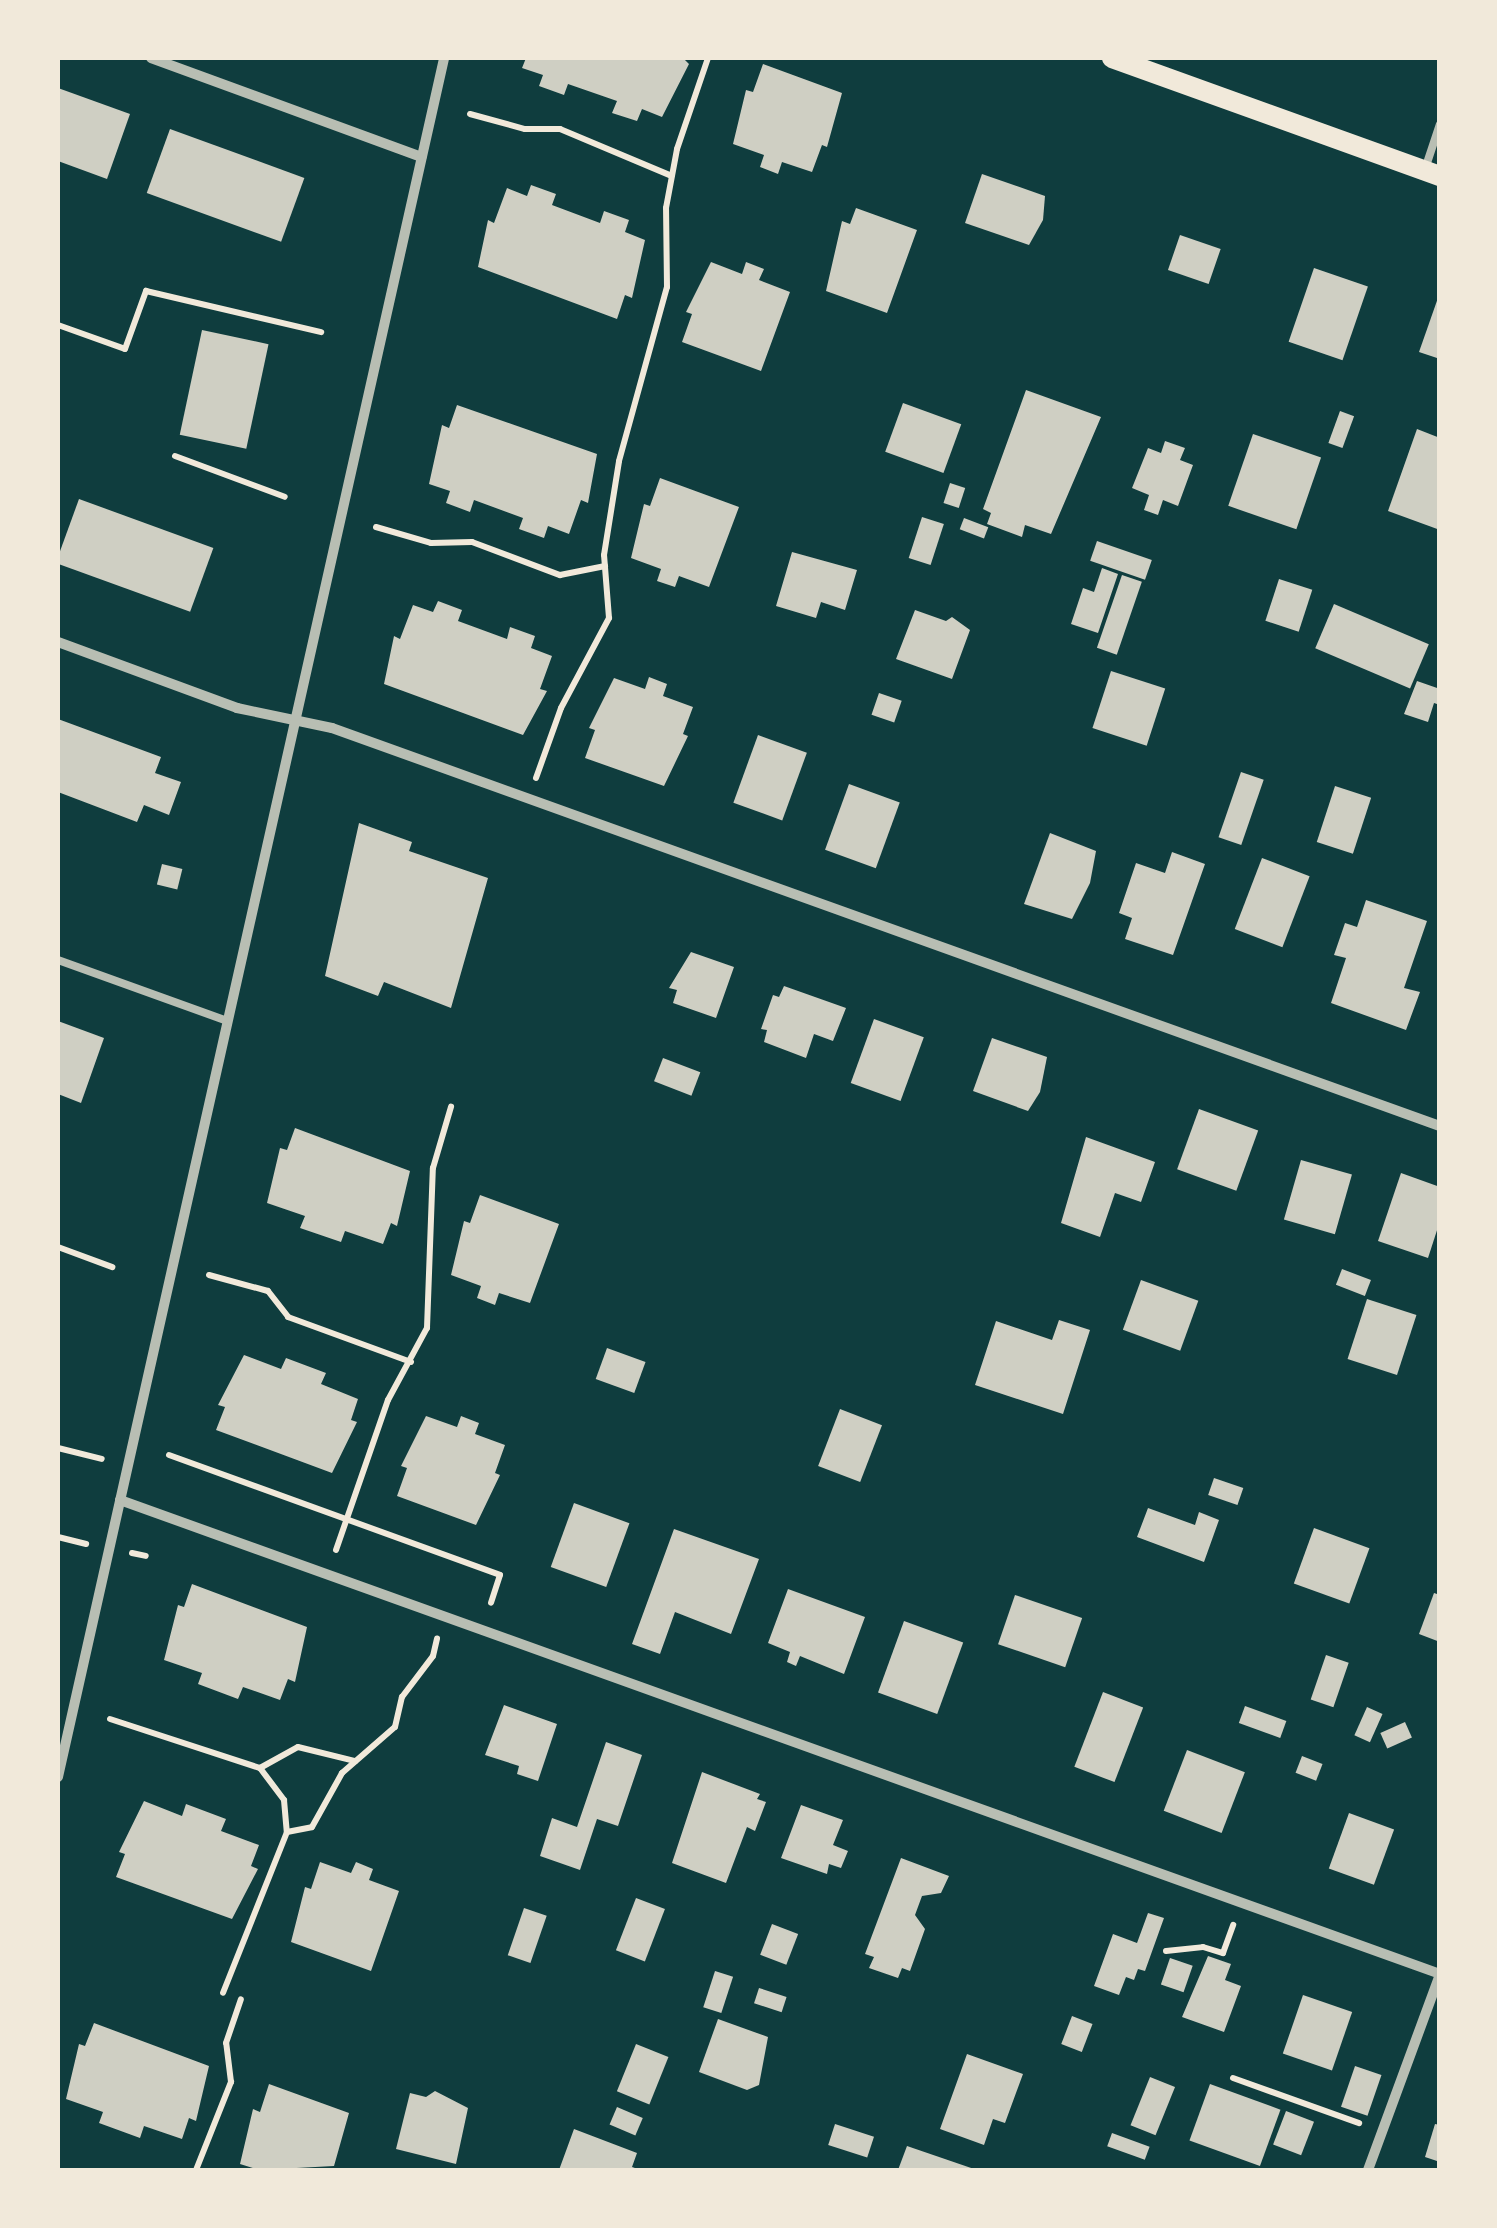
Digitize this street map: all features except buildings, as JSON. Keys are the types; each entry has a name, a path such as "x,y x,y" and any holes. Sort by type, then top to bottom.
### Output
{"main road":[{"path":"1112,58 1432,173"}],"street":[{"path":"150,58 421,157"},
{"path":"58,1777 444,58"},
{"path":"58,642 237,708 332,728 526,802 1440,1126"},
{"path":"120,1500 329,1570 1440,1974 1368,2170"}],"lane":[{"path":"1432,173 1440,124"},
{"path":"58,960 227,1021"}],"path":[{"path":"526,802 560,708 604,637 605,566 619,461 667,287 672,176 708,58"},
{"path":"470,114 524,129 560,130 672,176"},
{"path":"58,326 125,350 146,291 322,332"},
{"path":"175,456 285,496"},
{"path":"376,527 432,543 472,542 560,575 605,566"},
{"path":"329,1570 388,1400 427,1328 433,1168 451,1107"},
{"path":"58,1247 112,1267"},
{"path":"209,1275 268,1292 288,1317 411,1362"},
{"path":"58,1448 127,1466"},
{"path":"169,1454 500,1574 490,1603 508,1610"},
{"path":"287,1832 312,1827 355,1761 395,1728 402,1697 433,1656 444,1614"},
{"path":"110,1719 260,1768 284,1800 287,1832 223,1993"},
{"path":"260,1768 298,1748 355,1761"},
{"path":"1166,1951 1204,1946 1223,1953 1234,1924"},
{"path":"196,2170 230,2082 226,2042 240,1998"},
{"path":"1233,2078 1382,2132"}]}
